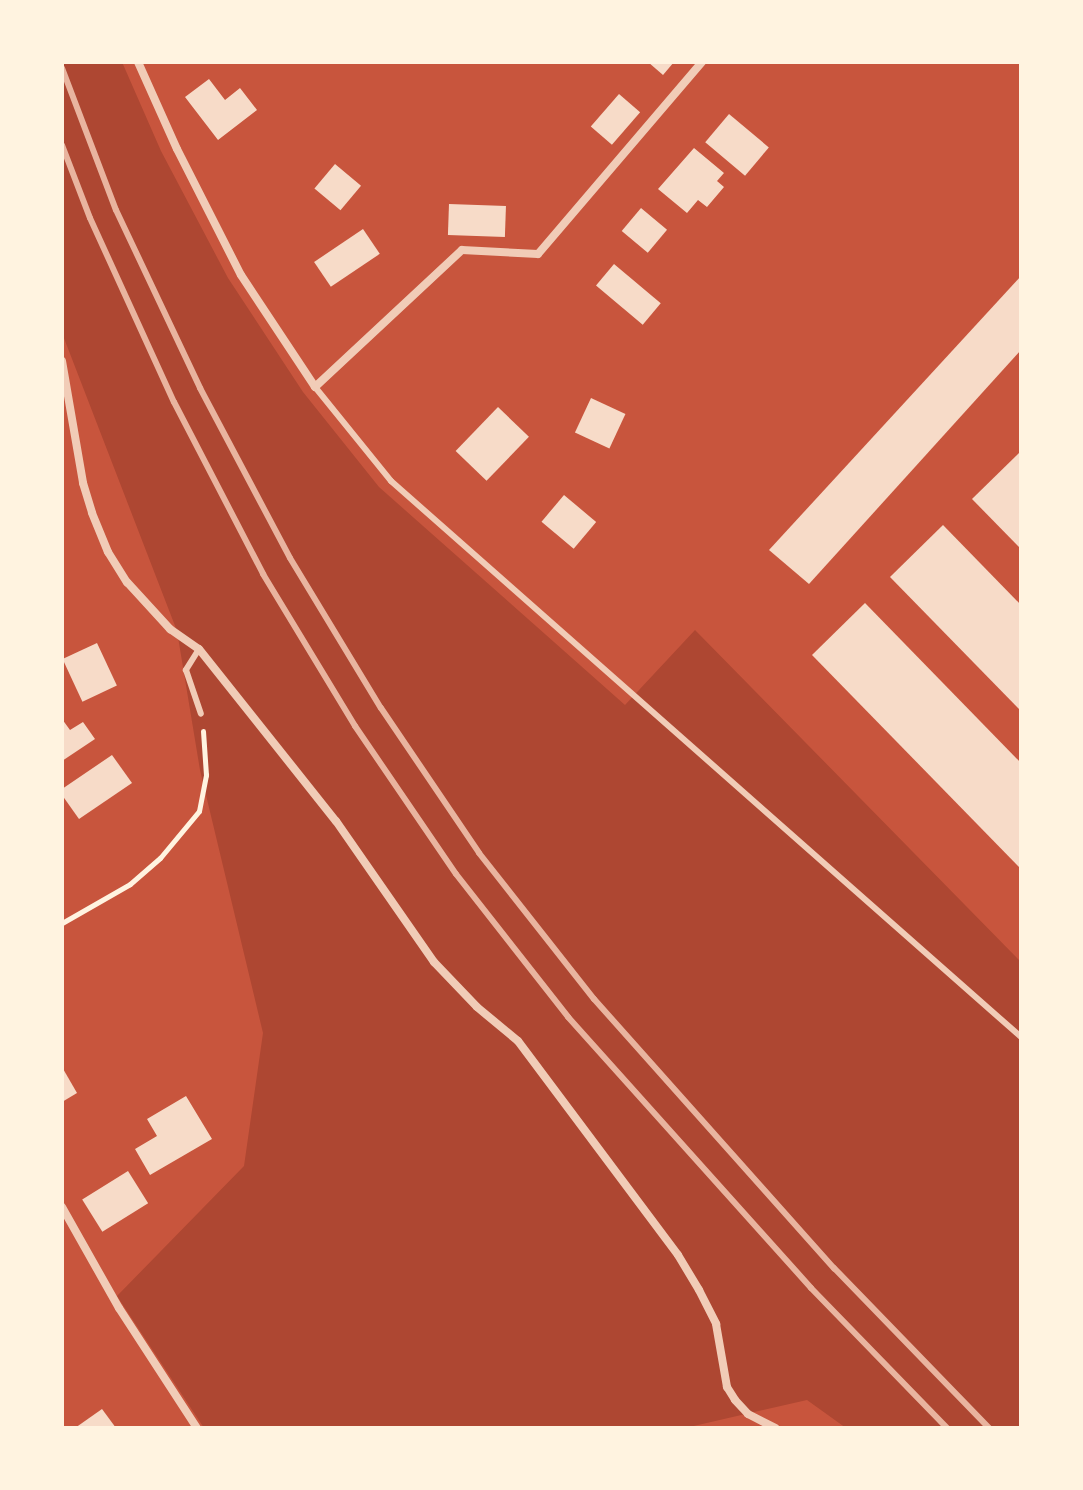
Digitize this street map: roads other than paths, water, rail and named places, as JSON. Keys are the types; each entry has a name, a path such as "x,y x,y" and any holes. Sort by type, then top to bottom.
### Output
{"street":[{"path":"138,62 177,149 241,275 315,387 462,250 538,254 702,62"},
{"path":"62,361 83,483 108,552 144,605 170,629 199,649 336,821 434,962 477,1007 518,1041 678,1255 716,1324 727,1387 748,1414 776,1428"},
{"path":"62,1207 119,1308 195,1427"}],"lane":[{"path":"315,387 391,481 1021,1037"},
{"path":"62,426 74,426"},
{"path":"199,649 186,670 201,714"}],"railway":[{"path":"62,68 116,210 200,388 290,558 381,708 479,853 594,999 834,1268 989,1428"},
{"path":"62,145 90,218 174,402 263,574 355,726 456,874 568,1017 811,1288 947,1428"}]}
